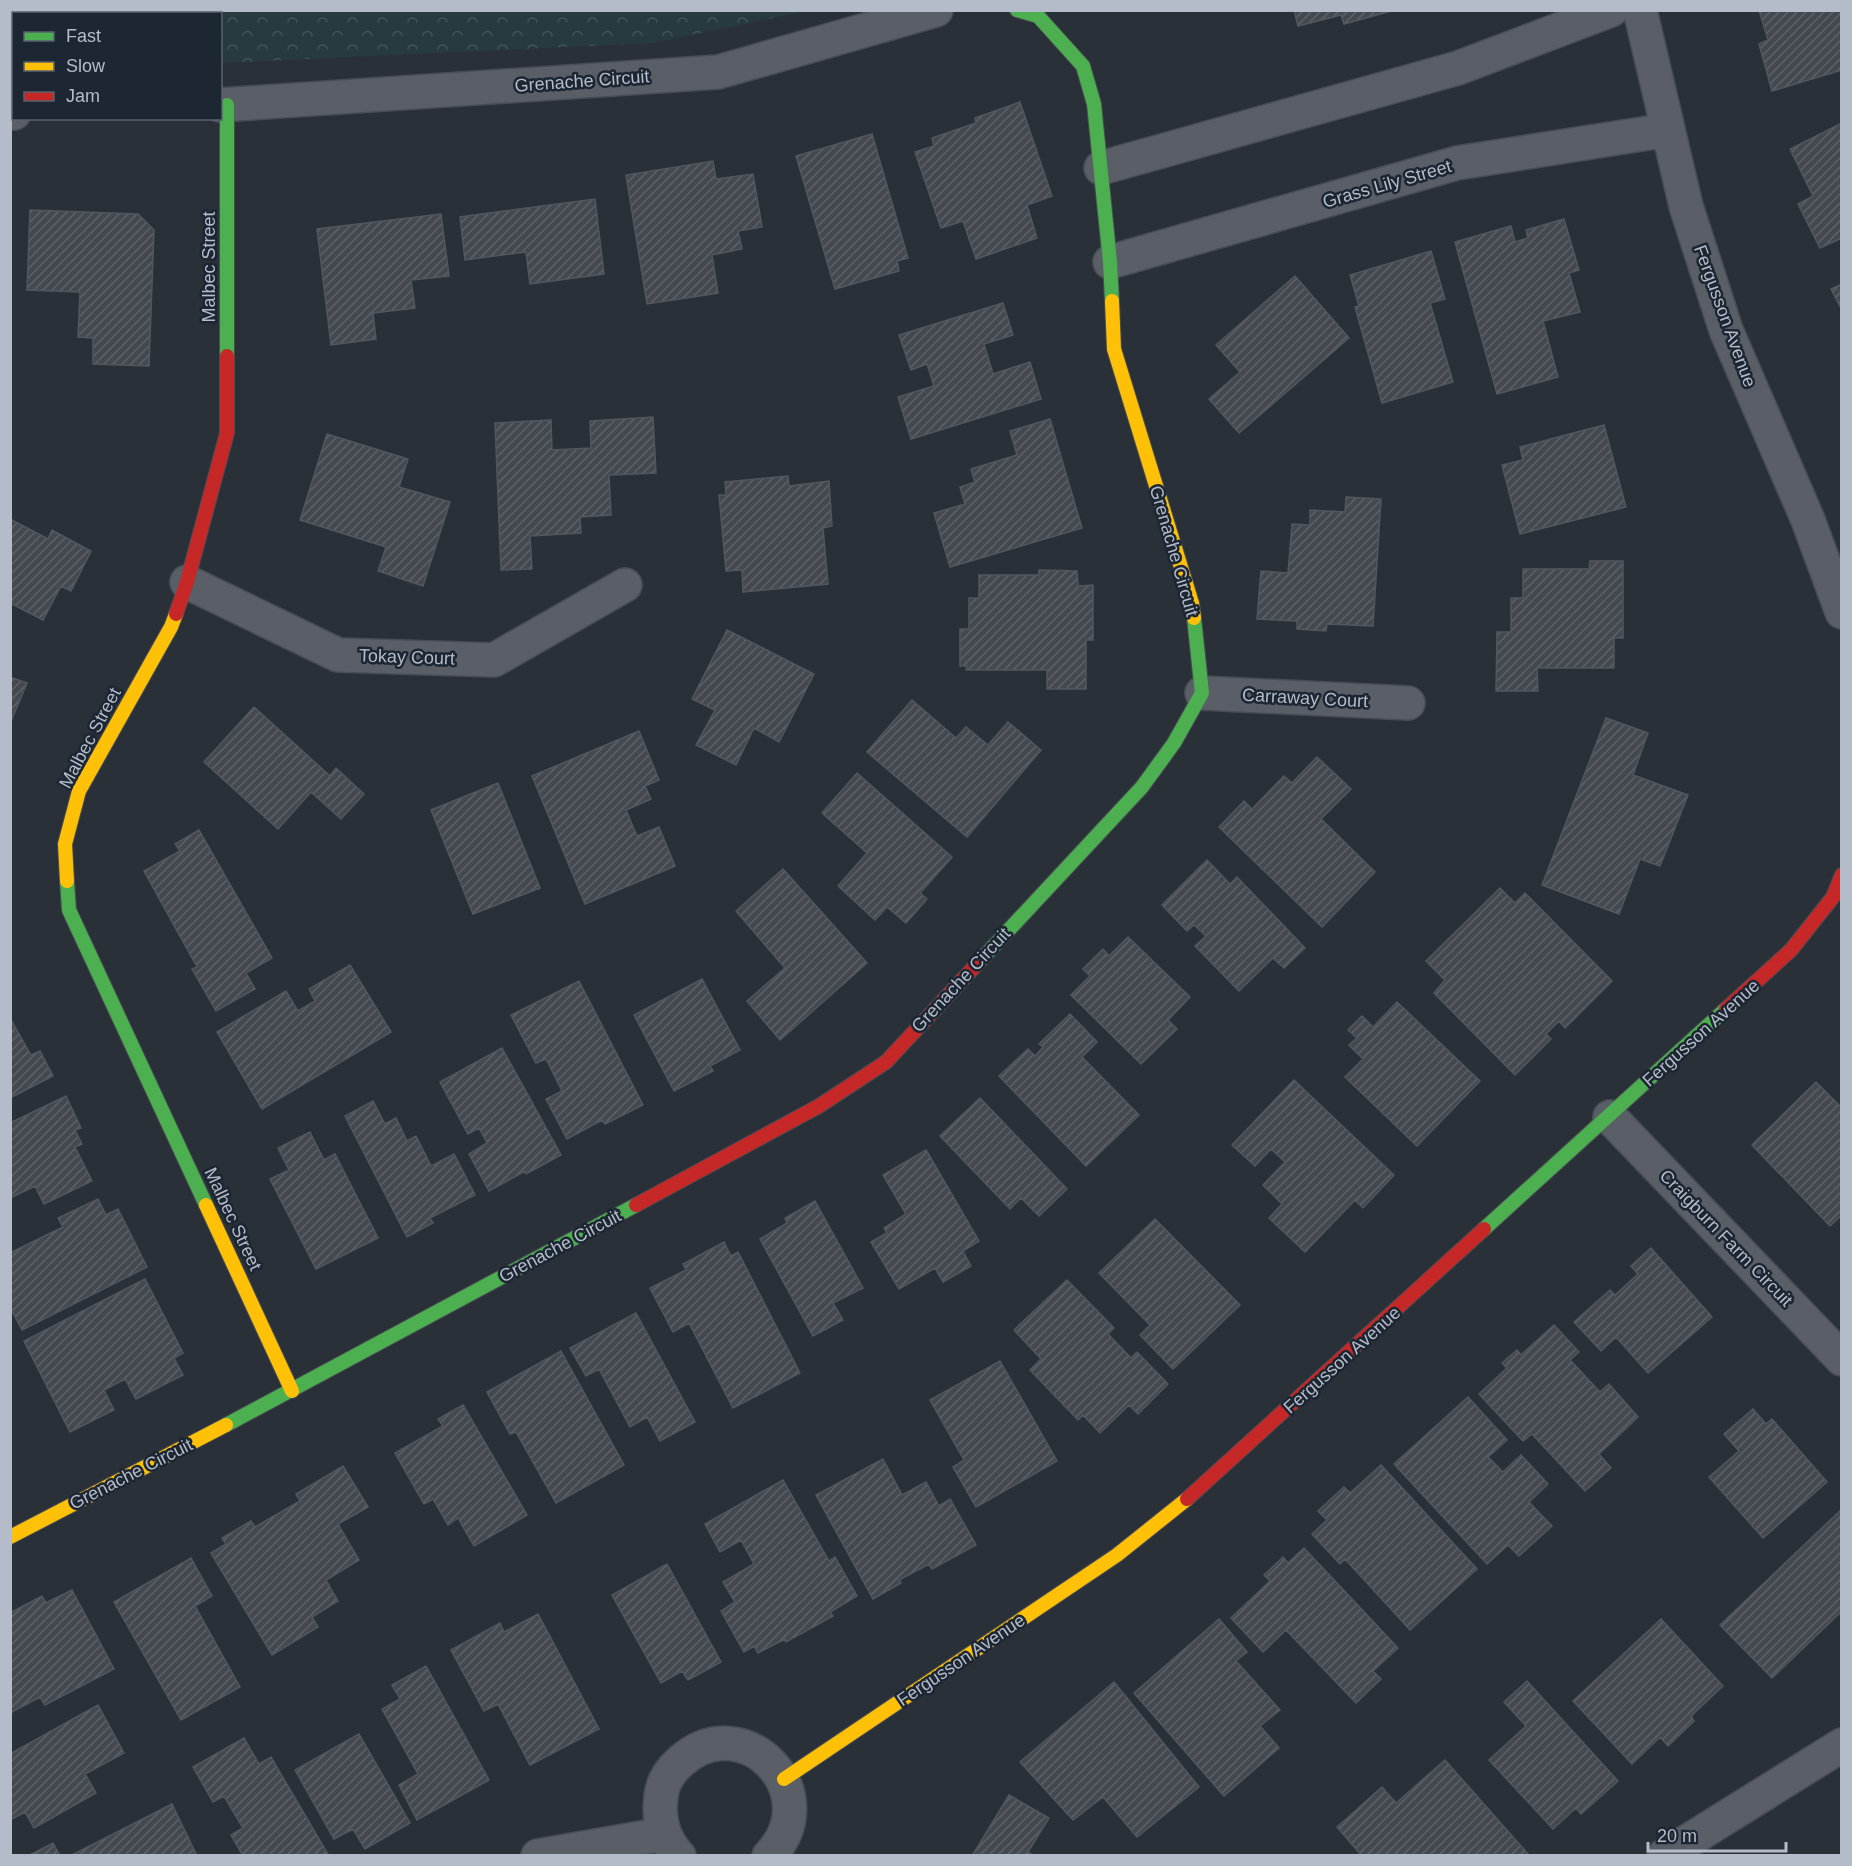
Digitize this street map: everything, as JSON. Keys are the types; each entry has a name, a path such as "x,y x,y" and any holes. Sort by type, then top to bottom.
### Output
{"street":[{"name":"Grenache Circuit","path":"224,105 718,72 936,10"},
{"name":"Grenache Circuit","path":"10,1537 292,1391 819,1106 886,1062 1142,787 1174,743 1202,693 1192,603 1114,349 1110,262 1094,104 1083,66 1038,16 1017,10"},
{"path":"1101,168 1458,68 1611,10"},
{"name":"Fergusson Avenue","path":"1640,10 1686,206 1726,330 1808,520 1842,612"},
{"name":"Malbec Street","path":"224,105 227,433 187,582 171,627 79,791 66,844 69,910 292,1391"},
{"name":"Grass Lily Street","path":"1110,262 1457,164 1668,130"},
{"name":"Tokay Court","path":"187,582 338,655 494,660 625,585"},
{"name":"Carraway Court","path":"1202,693 1408,703"},
{"name":"Fergusson Avenue","path":"784,1779 1117,1555 1195,1493 1791,950 1833,897 1842,875"},
{"name":"Craigburn Farm Circuit","path":"1610,1117 1842,1359"},
{"path":"538,1856 672,1845 659,1812 662,1790 672,1769 688,1754 708,1745 730,1743 752,1749 771,1761 784,1779 789,1796 790,1813 787,1830 779,1846 770,1856"},
{"path":"1664,1856 1842,1745"}],"green space":[{"path":"11,10 807,11 653,43 222,63 222,12 12,12 11,73"}],"building":[{"path":"1294,10 1395,10 1344,24 1341,15 1298,26"},
{"path":"1759,10 1841,10 1842,70 1772,91 1759,44 1768,40"},
{"path":"1020,102 1052,196 1027,205 1037,238 976,259 963,221 941,228 915,152 934,146 932,138 976,123 975,118"},
{"path":"1842,123 1842,238 1820,248 1798,204 1813,196 1790,149"},
{"path":"872,134 908,258 897,261 899,271 835,289 796,156"},
{"path":"713,161 716,179 753,174 762,227 738,231 742,249 712,255 718,293 647,304 626,175"},
{"path":"595,199 604,274 530,284 526,252 465,260 460,217"},
{"path":"30,210 138,214 154,230 149,366 93,364 93,338 78,337 80,292 27,290"},
{"path":"441,214 449,276 411,280 415,308 373,313 376,339 331,345 317,229"},
{"path":"1564,219 1579,270 1569,273 1580,312 1543,321 1558,377 1497,394 1455,242 1511,226 1515,242 1528,238 1526,230"},
{"path":"1431,251 1445,299 1430,303 1453,382 1382,403 1355,307 1359,306 1350,275"},
{"path":"1295,276 1349,338 1239,433 1209,399 1240,372 1216,345"},
{"path":"1842,284 1842,310 1831,289"},
{"path":"1003,303 1013,335 984,344 993,374 1030,362 1041,399 911,439 898,397 934,386 927,364 911,370 899,335"},
{"path":"653,417 656,473 609,475 611,515 580,517 581,533 530,536 532,569 501,570 495,423 551,420 552,450 591,448 590,421"},
{"path":"1050,419 1082,528 950,567 934,513 965,504 960,487 975,482 971,469 1017,455 1010,431"},
{"path":"1604,425 1626,507 1520,534 1502,465 1523,460 1520,447"},
{"path":"327,434 408,459 399,487 450,502 423,586 378,571 386,547 300,520"},
{"path":"788,476 789,486 829,481 832,526 823,528 828,584 743,592 742,570 726,571 719,495 726,495 725,482"},
{"path":"1346,497 1381,499 1373,626 1327,624 1326,631 1297,629 1297,621 1257,619 1261,571 1288,573 1292,524 1310,525 1310,510 1345,512"},
{"path":"10,519 48,539 52,530 91,551 71,591 61,586 43,620 10,603"},
{"path":"1590,561 1623,561 1623,638 1614,638 1614,668 1537,668 1538,691 1496,691 1497,632 1511,632 1511,598 1523,598 1523,569 1589,569"},
{"path":"1039,570 1077,571 1078,586 1093,585 1093,640 1086,640 1086,689 1047,689 1047,670 966,670 967,666 960,666 960,629 969,629 969,598 979,598 979,575 1039,575"},
{"path":"727,630 814,674 779,742 754,728 736,765 696,745 715,710 692,699"},
{"path":"10,677 27,683 10,724"},
{"path":"912,700 956,738 966,727 988,745 1008,722 1041,750 967,837 867,752"},
{"path":"254,707 330,776 336,768 364,794 341,819 311,792 278,829 204,762"},
{"path":"1606,718 1648,733 1633,775 1688,795 1660,866 1640,859 1619,914 1542,885"},
{"path":"639,731 659,780 645,786 651,799 626,810 637,836 659,827 675,866 585,904 532,776"},
{"path":"1317,757 1351,789 1321,819 1375,872 1322,927 1219,827 1244,801 1252,809 1284,776 1292,783"},
{"path":"857,773 952,857 920,893 927,899 906,923 887,907 875,920 838,886 867,853 822,813"},
{"path":"498,783 540,888 473,914 431,810"},
{"path":"199,830 272,958 246,973 255,989 216,1011 192,969 197,967 144,871 180,851 175,844"},
{"path":"1207,860 1230,884 1237,877 1305,948 1284,968 1273,958 1239,991 1195,946 1206,936 1194,925 1187,931 1162,905"},
{"path":"783,869 867,963 780,1040 747,1001 785,968 736,911"},
{"path":"1500,888 1515,903 1525,893 1612,981 1565,1028 1559,1021 1546,1034 1551,1039 1515,1075 1434,993 1445,980 1426,961"},
{"path":"1128,937 1190,997 1168,1020 1177,1029 1141,1064 1071,995 1090,976 1083,969 1103,949 1109,956"},
{"path":"350,965 391,1032 262,1109 217,1032 286,991 298,1011 315,1001 309,989"},
{"path":"702,979 740,1050 710,1066 713,1071 674,1091 634,1015"},
{"path":"579,981 643,1105 605,1124 602,1120 567,1139 546,1099 562,1091 546,1059 536,1063 511,1015"},
{"path":"1397,1002 1480,1081 1417,1146 1345,1077 1363,1059 1349,1045 1357,1038 1348,1030 1362,1016 1373,1027"},
{"path":"1070,1014 1097,1042 1082,1057 1139,1115 1086,1166 999,1076 1028,1049 1035,1056 1043,1047 1039,1044"},
{"path":"10,1018 31,1055 40,1051 53,1076 10,1098"},
{"path":"502,1048 561,1155 489,1191 469,1154 487,1143 479,1128 468,1134 440,1082"},
{"path":"1294,1080 1394,1175 1363,1208 1355,1200 1305,1252 1269,1218 1282,1204 1263,1185 1285,1162 1271,1149 1255,1166 1232,1145"},
{"path":"1816,1082 1842,1108 1842,1215 1830,1226 1752,1145"},
{"path":"66,1096 81,1128 75,1130 82,1144 75,1147 92,1181 44,1204 35,1186 10,1198 10,1123"},
{"path":"980,1098 1067,1189 1039,1216 1021,1198 1010,1209 940,1136"},
{"path":"373,1101 385,1124 396,1118 407,1141 416,1136 431,1166 454,1154 475,1195 430,1218 433,1223 407,1237 345,1116"},
{"path":"310,1132 324,1160 335,1154 378,1238 316,1269 270,1179 289,1170 278,1148"},
{"path":"926,1150 979,1241 963,1251 971,1266 943,1282 935,1268 899,1289 871,1242 887,1233 884,1228 906,1214 883,1175"},
{"path":"98,1199 106,1215 118,1209 147,1267 22,1330 10,1307 10,1253 63,1227 58,1218"},
{"path":"815,1201 863,1288 833,1303 843,1320 813,1336 760,1239 787,1223 785,1218"},
{"path":"1155,1219 1240,1305 1173,1369 1140,1335 1150,1325 1099,1273"},
{"path":"724,1242 731,1256 738,1252 800,1373 733,1408 689,1323 673,1332 650,1288 686,1270 683,1264"},
{"path":"1651,1248 1712,1317 1648,1373 1616,1337 1601,1351 1574,1322 1610,1290 1615,1295 1638,1274 1631,1266"},
{"path":"145,1279 183,1353 174,1358 183,1375 136,1399 125,1379 104,1390 114,1410 70,1432 24,1341"},
{"path":"1067,1280 1114,1328 1108,1334 1131,1358 1137,1352 1168,1384 1138,1414 1129,1405 1100,1433 1083,1415 1078,1420 1030,1370 1041,1359 1014,1330"},
{"path":"636,1313 695,1422 660,1441 647,1417 630,1427 599,1369 586,1376 570,1348"},
{"path":"1554,1325 1579,1352 1570,1360 1600,1392 1609,1384 1638,1417 1599,1454 1611,1468 1585,1491 1532,1434 1523,1441 1479,1394 1507,1368 1502,1363 1517,1350 1521,1355"},
{"path":"561,1351 624,1465 556,1503 516,1432 510,1434 487,1392"},
{"path":"1000,1361 1057,1461 976,1507 953,1467 964,1460 930,1400"},
{"path":"1468,1397 1507,1440 1488,1457 1503,1472 1521,1455 1548,1484 1529,1502 1552,1526 1519,1556 1508,1545 1487,1564 1394,1464"},
{"path":"463,1405 527,1515 474,1546 458,1518 448,1525 433,1499 424,1504 395,1453 443,1426 438,1419"},
{"path":"1753,1409 1766,1424 1772,1419 1827,1482 1763,1538 1709,1477 1739,1451 1724,1434"},
{"path":"883,1459 902,1495 926,1482 939,1506 950,1499 976,1545 932,1569 929,1564 899,1580 901,1583 873,1599 816,1495"},
{"path":"1381,1465 1477,1569 1410,1630 1345,1559 1340,1564 1312,1534 1327,1520 1318,1511 1344,1487 1350,1493"},
{"path":"343,1466 368,1507 338,1524 359,1560 326,1580 338,1601 312,1617 318,1627 272,1655 211,1553 226,1544 222,1538 251,1521 255,1527 300,1501 296,1494"},
{"path":"783,1480 829,1561 835,1557 857,1596 830,1612 833,1616 786,1642 785,1639 758,1653 754,1646 744,1652 721,1611 735,1602 723,1582 754,1564 741,1540 720,1552 705,1524"},
{"path":"1842,1509 1842,1611 1772,1678 1720,1625"},
{"path":"1304,1548 1398,1648 1373,1671 1381,1679 1356,1703 1286,1630 1263,1652 1231,1618 1270,1581 1264,1575 1283,1557 1288,1563"},
{"path":"191,1558 212,1596 195,1606 240,1687 181,1720 114,1602"},
{"path":"667,1564 721,1662 688,1680 682,1671 661,1683 612,1595"},
{"path":"72,1590 114,1669 45,1705 40,1697 10,1713 10,1613 42,1596 46,1603"},
{"path":"538,1614 599,1729 530,1765 498,1704 484,1711 451,1650 500,1623 504,1632"},
{"path":"1219,1619 1247,1652 1236,1661 1280,1710 1260,1726 1279,1748 1224,1796 1134,1693"},
{"path":"1661,1619 1723,1686 1691,1716 1694,1721 1668,1746 1660,1737 1632,1764 1573,1701"},
{"path":"426,1666 489,1780 417,1820 399,1785 418,1774 382,1709 400,1699 392,1685"},
{"path":"1527,1681 1618,1781 1581,1814 1576,1808 1553,1829 1489,1760 1526,1726 1504,1702"},
{"path":"1114,1682 1199,1787 1137,1837 1103,1797 1073,1820 1020,1762"},
{"path":"98,1705 124,1753 85,1774 96,1793 34,1828 25,1812 10,1820 10,1754"},
{"path":"359,1734 410,1823 365,1849 353,1829 334,1839 295,1770"},
{"path":"244,1738 259,1764 271,1757 329,1856 243,1856 231,1835 243,1828 224,1796 213,1802 193,1767"},
{"path":"1445,1760 1528,1854 1527,1856 1362,1856 1337,1827 1382,1787 1396,1803"},
{"path":"1009,1795 1049,1818 1028,1852 1034,1856 972,1856"},
{"path":"172,1804 197,1856 70,1856"},
{"path":"53,1843 60,1856 28,1856"}],"traffic: fast":[{"path":"1017,10 1038,16 1083,66 1094,104 1112,301"},
{"path":"227,105 227,356"},
{"path":"978,963 1142,787 1174,743 1202,693 1194,618"},
{"path":"67,881 69,910 206,1205"},
{"path":"1484,1229 1726,1009"},
{"path":"226,1425 636,1205"}],"traffic: slow":[{"path":"1112,301 1114,349 1192,603 1194,618"},
{"path":"67,881 65,844 79,791 171,627 176,614"},
{"path":"206,1205 292,1391"},
{"path":"10,1537 226,1425"},
{"path":"784,1779 1117,1555 1187,1499"}],"traffic: jam":[{"path":"176,614 187,582 227,433 227,356"},
{"path":"1726,1009 1791,950 1833,897 1842,875"},
{"path":"636,1205 819,1106 886,1062 978,963"},
{"path":"1187,1499 1484,1229"}]}
